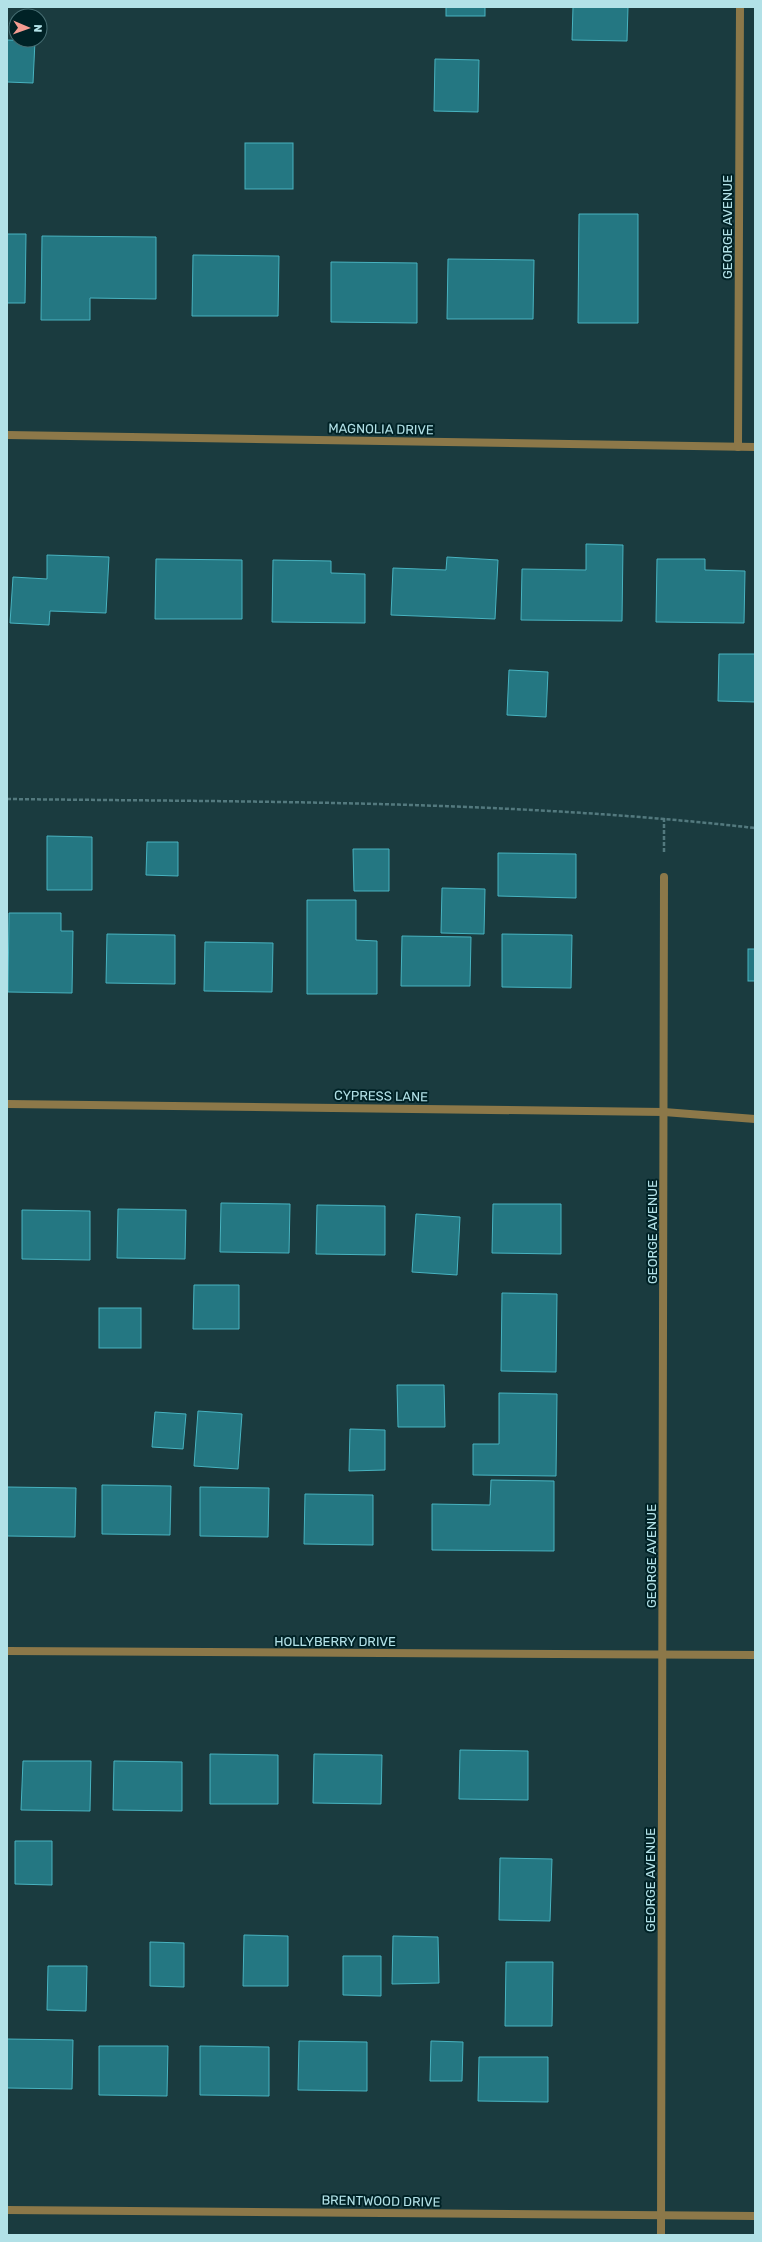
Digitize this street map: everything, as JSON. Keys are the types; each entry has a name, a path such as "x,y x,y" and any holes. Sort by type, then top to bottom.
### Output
{"street":[{"name":"GEORGE AVENUE","path":"738,447 740,7"},
{"name":"MAGNOLIA DRIVE","path":"7,435 755,447"},
{"name":"GEORGE AVENUE","path":"661,2235 664,877"},
{"name":"CYPRESS LANE","path":"7,1104 664,1112 755,1119"},
{"name":"HOLLYBERRY DRIVE","path":"7,1651 755,1656"},
{"name":"BRENTWOOD DRIVE","path":"7,2210 755,2216"}],"path":[{"path":"7,799 443,804 664,818 755,828"},
{"path":"664,818 664,877"}],"building":[{"path":"446,7 485,7 485,16 446,16"},
{"path":"573,7 628,7 627,41 572,40"},
{"path":"7,40 8,48 35,48 33,83 7,82"},
{"path":"435,59 479,60 478,112 434,111"},
{"path":"245,143 293,143 293,189 245,189"},
{"path":"579,214 638,214 638,323 578,323"},
{"path":"7,234 26,234 25,303 7,303"},
{"path":"42,236 156,237 156,299 90,298 90,320 41,320"},
{"path":"193,255 279,256 278,316 192,316"},
{"path":"448,259 534,260 533,319 447,319"},
{"path":"331,262 417,263 417,323 331,322"},
{"path":"586,544 623,545 622,621 521,620 522,569 586,570"},
{"path":"47,555 109,557 106,613 50,611 49,625 10,623 13,577 47,579"},
{"path":"447,557 498,560 495,619 391,615 393,568 446,570"},
{"path":"156,559 242,560 242,619 155,619"},
{"path":"657,559 705,559 705,570 745,571 744,623 656,622"},
{"path":"273,560 331,561 331,573 365,574 365,623 272,622"},
{"path":"719,654 755,654 755,702 718,701"},
{"path":"509,670 548,672 546,717 507,715"},
{"path":"47,836 92,837 92,890 47,890"},
{"path":"147,842 178,842 178,876 146,875"},
{"path":"353,849 389,849 389,891 354,891"},
{"path":"498,853 576,854 576,898 498,896"},
{"path":"442,888 485,889 484,934 441,933"},
{"path":"307,900 356,900 356,940 377,941 377,994 307,994"},
{"path":"9,913 61,913 61,931 73,931 72,993 8,992"},
{"path":"107,934 175,935 175,984 106,983"},
{"path":"502,934 572,935 571,988 502,987"},
{"path":"402,936 471,937 470,986 401,986"},
{"path":"205,942 273,943 272,992 204,991"},
{"path":"748,949 755,949 755,981 748,981"},
{"path":"221,1203 290,1204 289,1253 220,1252"},
{"path":"493,1204 561,1204 561,1254 492,1253"},
{"path":"317,1205 385,1206 385,1255 316,1254"},
{"path":"118,1209 186,1210 185,1259 117,1258"},
{"path":"22,1210 90,1211 90,1260 22,1259"},
{"path":"416,1214 460,1217 457,1275 412,1272"},
{"path":"194,1285 239,1285 239,1329 193,1329"},
{"path":"502,1293 557,1294 556,1372 501,1371"},
{"path":"99,1308 141,1308 141,1348 99,1348"},
{"path":"397,1385 444,1385 445,1427 398,1427"},
{"path":"499,1393 557,1394 556,1476 473,1475 473,1444 499,1444"},
{"path":"198,1411 242,1414 238,1469 194,1466"},
{"path":"155,1412 186,1414 183,1449 152,1447"},
{"path":"350,1429 385,1430 385,1470 349,1471"},
{"path":"491,1480 554,1481 554,1551 432,1550 432,1504 490,1505"},
{"path":"102,1485 171,1486 170,1535 102,1534"},
{"path":"7,1487 76,1488 75,1537 7,1536"},
{"path":"200,1487 269,1488 268,1537 200,1536"},
{"path":"305,1494 373,1495 373,1545 304,1544"},
{"path":"460,1750 528,1751 528,1800 459,1799"},
{"path":"210,1754 278,1755 278,1804 210,1804"},
{"path":"314,1754 382,1755 381,1804 313,1803"},
{"path":"23,1761 91,1761 90,1811 21,1810"},
{"path":"114,1761 182,1762 182,1811 113,1810"},
{"path":"15,1841 52,1841 52,1885 15,1884"},
{"path":"500,1858 552,1859 550,1921 499,1920"},
{"path":"244,1935 288,1936 288,1986 243,1986"},
{"path":"393,1936 438,1937 439,1983 392,1984"},
{"path":"150,1942 184,1943 184,1987 150,1986"},
{"path":"343,1956 381,1956 381,1996 343,1995"},
{"path":"506,1962 553,1962 552,2026 505,2026"},
{"path":"48,1966 87,1966 86,2011 47,2010"},
{"path":"7,2039 73,2040 72,2089 7,2088"},
{"path":"299,2041 367,2042 367,2091 298,2090"},
{"path":"431,2041 463,2042 462,2081 430,2081"},
{"path":"99,2046 168,2046 167,2096 99,2095"},
{"path":"200,2046 269,2047 269,2096 200,2095"},
{"path":"479,2057 548,2057 548,2102 478,2101"}]}
